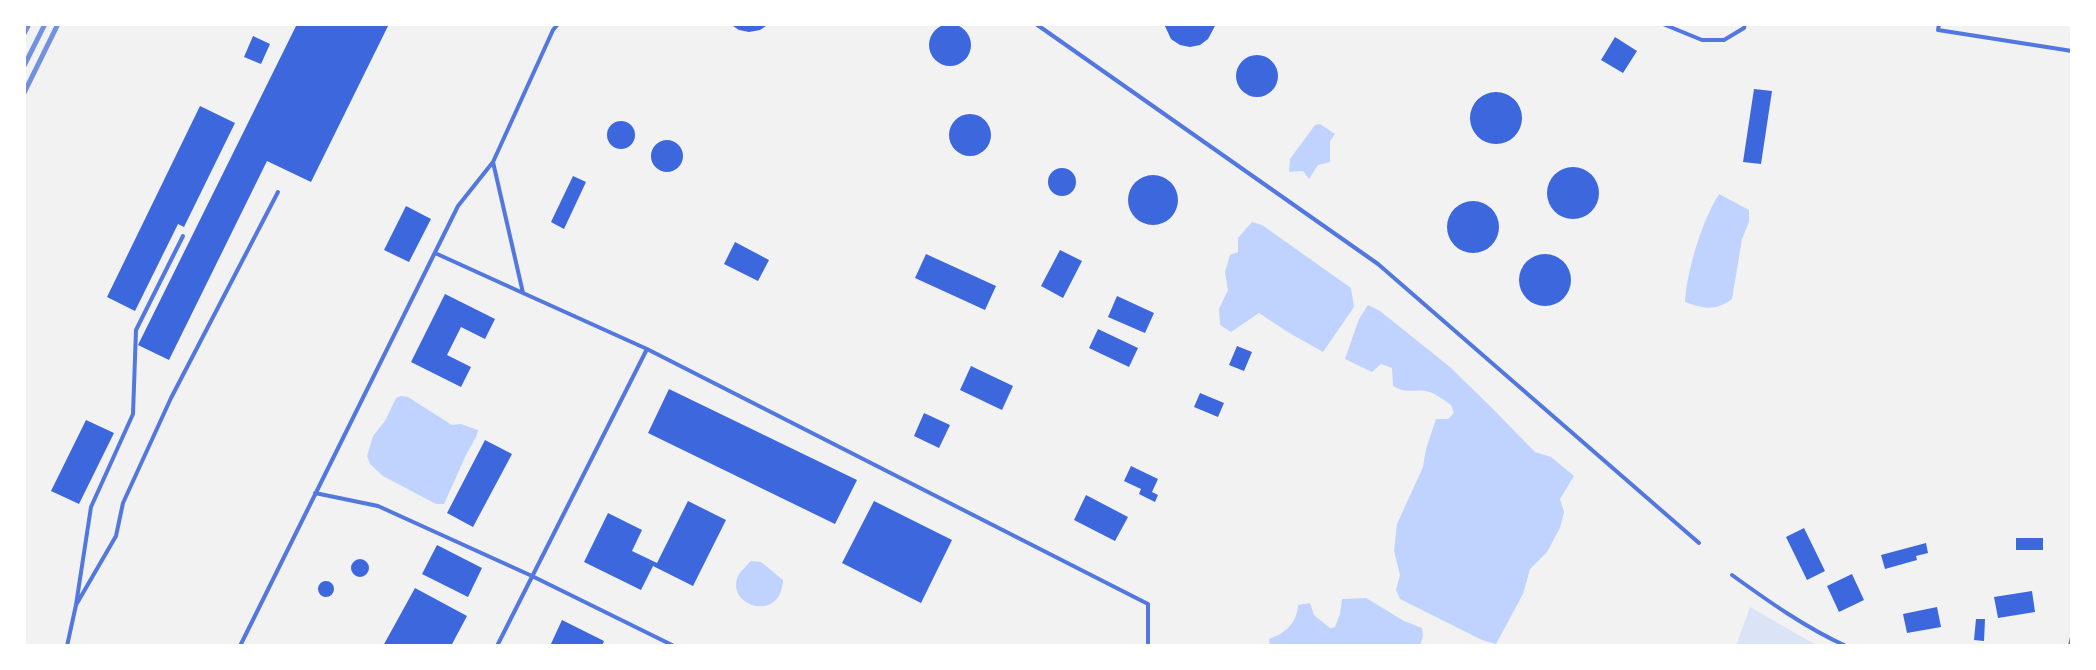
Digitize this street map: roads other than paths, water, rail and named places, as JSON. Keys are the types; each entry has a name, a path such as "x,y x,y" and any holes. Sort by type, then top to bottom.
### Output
{"lane":[{"path":"240,646 458,206 493,162 558,24"},
{"path":"1036,24 1378,264 1699,543"},
{"path":"1663,24 1702,40 1724,40 1744,28 1745,24"},
{"path":"1939,24 1938,30 2072,51"},
{"path":"493,162 523,293"},
{"path":"76,605 116,536 123,503 171,398 278,192"},
{"path":"67,646 91,507 133,414 136,330 183,236"},
{"path":"435,253 647,349 1148,604 1148,646"},
{"path":"497,646 647,349"},
{"path":"315,493 378,506 532,576 674,646"},
{"path":"1732,575 1826,637 1846,646"},
{"path":"2070,646 2072,637"}],"water":[{"path":"1320,124 1335,134 1330,141 1330,162 1318,165 1309,179 1303,171 1289,172 1290,159 1315,125"},
{"path":"1719,194 1749,210 1749,222 1742,239 1732,299 1720,306 1704,307 1685,302 1686,289 1701,232"},
{"path":"1252,222 1262,225 1351,288 1354,307 1323,352 1259,313 1231,332 1220,325 1219,309 1228,290 1225,272 1230,255 1238,252 1238,238"},
{"path":"1368,305 1380,311 1450,367 1535,452 1551,457 1574,476 1560,499 1564,512 1560,528 1547,552 1530,569 1523,594 1496,644 1400,599 1396,590 1400,575 1394,551 1397,524 1423,467 1436,419 1448,419 1454,413 1451,405 1433,393 1393,386 1392,368 1381,364 1372,372 1345,359 1359,319"},
{"path":"408,397 452,425 461,424 478,430 444,504 436,504 383,476 370,464 367,456 373,436 385,421 396,398"},
{"path":"751,561 761,562 783,580 780,594 764,606 746,602 736,587 738,576"},
{"path":"1366,598 1422,628 1420,646 1270,646 1269,639 1281,634 1293,622 1298,605 1310,603 1314,615 1330,628 1335,627 1342,599"}],"railway":[{"path":"24,34 29,24"},
{"path":"24,66 45,24"},
{"path":"24,93 58,24"}]}
